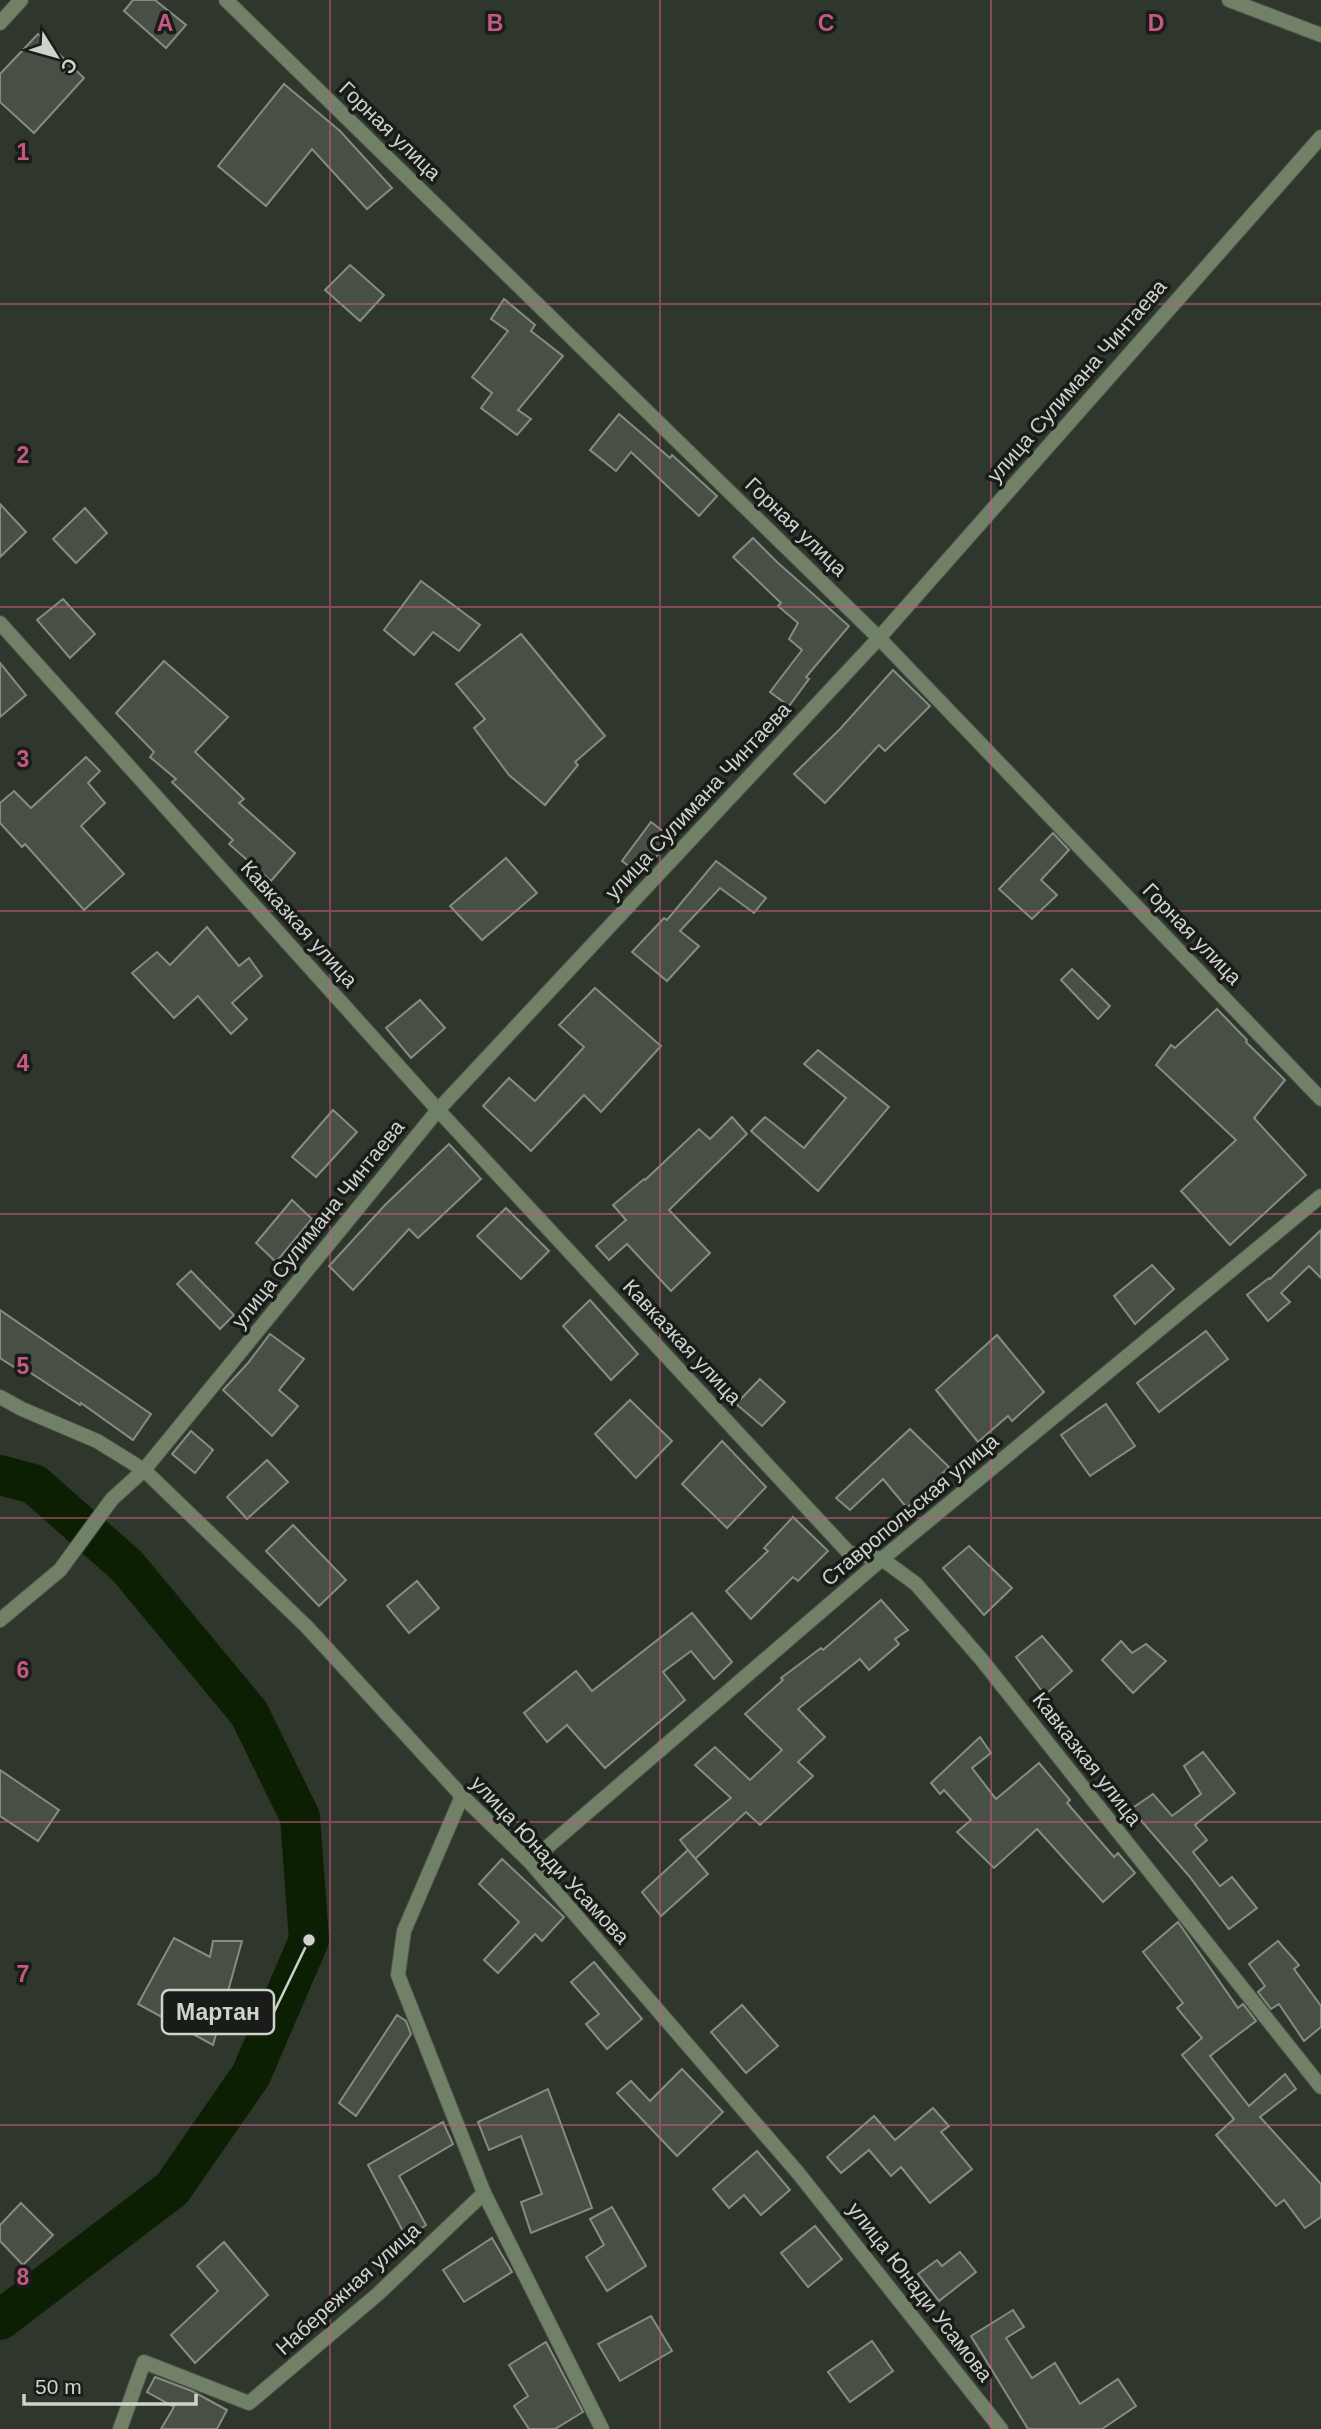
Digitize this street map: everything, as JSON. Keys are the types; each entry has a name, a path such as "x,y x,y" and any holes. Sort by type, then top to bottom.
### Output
{"street":[{"path":"0,23 21,0"},
{"name":"Горная улица","path":"226,0 879,638 1321,1099"},
{"path":"1229,0 1321,35"},
{"name":"улица Сулимана Чинтаева","path":"0,1620 60,1570 112,1499 144,1470 438,1110 879,638 1321,137"},
{"name":"Кавказкая улица","path":"0,623 438,1110 849,1553 882,1559 916,1584 981,1659 1321,2088"},
{"name":"Ставропольская улица","path":"530,1862 882,1559 1321,1196"},
{"name":"улица Юнади Усамова","path":"0,1397 97,1441 144,1470 307,1627 462,1796 530,1862 799,2174 1000,2429"},
{"path":"462,1796 404,1931 398,1975 484,2193 602,2429"},
{"name":"Набережная улица","path":"120,2429 144,2362 249,2403 378,2294 484,2193"}],"building":[{"path":"133,0 155,0 186,25 166,48 124,11"},
{"path":"38,34 84,78 34,133 0,102 0,74"},
{"path":"284,84 340,131 392,188 367,209 312,149 266,206 218,166"},
{"path":"350,265 384,295 360,321 325,290"},
{"path":"504,299 535,325 531,331 563,356 518,410 531,419 517,435 481,408 492,393 472,377 508,331 491,319"},
{"path":"619,414 670,458 672,455 717,496 699,516 631,452 616,471 590,450"},
{"path":"0,504 26,532 0,557"},
{"path":"85,508 107,533 76,563 53,539"},
{"path":"753,538 849,626 806,677 809,679 789,706 770,692 802,650 789,639 798,623 778,606 781,603 733,557"},
{"path":"421,581 480,625 459,651 433,632 414,655 384,630"},
{"path":"63,599 95,634 70,658 37,620"},
{"path":"521,634 605,736 575,762 578,765 545,805 509,775 474,728 485,719 456,684"},
{"path":"164,661 228,717 195,752 244,799 239,803 295,853 271,881 229,844 233,840 172,782 176,779 150,757 154,752 116,713"},
{"path":"0,663 26,695 0,717"},
{"path":"893,670 930,706 885,751 879,745 825,803 794,774 840,729"},
{"path":"86,757 100,771 88,783 105,803 81,826 124,874 84,910 25,844 22,847 0,823 0,803 14,791 31,808"},
{"path":"651,822 672,838 641,875 622,861"},
{"path":"1053,833 1069,850 1041,880 1057,895 1032,919 999,889"},
{"path":"506,858 537,893 482,940 450,906"},
{"path":"716,861 766,898 754,913 720,888 680,931 699,946 667,981 632,952 664,918 667,920"},
{"path":"207,927 239,966 249,958 262,976 232,1003 247,1019 231,1034 198,996 174,1018 132,973 157,952 170,965"},
{"path":"1072,969 1110,1006 1098,1019 1061,980"},
{"path":"595,988 661,1046 601,1112 584,1095 531,1151 483,1106 509,1078 535,1101 584,1047 559,1025"},
{"path":"420,1000 445,1028 411,1058 386,1028"},
{"path":"1217,1009 1285,1080 1254,1118 1306,1175 1230,1245 1181,1191 1236,1140 1156,1065 1171,1045 1175,1048"},
{"path":"818,1050 889,1107 818,1191 751,1131 765,1117 804,1148 846,1098 804,1064"},
{"path":"333,1110 357,1132 316,1177 292,1157"},
{"path":"732,1117 747,1134 669,1210 710,1253 671,1291 627,1244 609,1260 596,1246 626,1220 613,1205 645,1180 699,1129 710,1139"},
{"path":"449,1144 481,1179 418,1238 409,1229 353,1290 329,1266 385,1205"},
{"path":"292,1200 312,1219 276,1262 256,1243"},
{"path":"506,1208 549,1251 521,1279 477,1236"},
{"path":"1321,1230 1321,1278 1309,1266 1281,1293 1290,1302 1268,1321 1247,1295 1270,1279"},
{"path":"1152,1265 1174,1289 1135,1324 1114,1296"},
{"path":"191,1271 234,1315 220,1329 177,1284"},
{"path":"590,1300 638,1354 611,1380 563,1326"},
{"path":"0,1310 151,1414 133,1440 81,1403 80,1405 20,1366 17,1369 0,1358"},
{"path":"1206,1331 1228,1359 1159,1412 1137,1383"},
{"path":"270,1334 304,1359 279,1390 298,1406 272,1436 223,1390"},
{"path":"997,1335 1044,1392 1012,1421 1008,1416 978,1442 936,1390"},
{"path":"760,1379 785,1402 762,1426 736,1404"},
{"path":"630,1400 672,1441 636,1478 595,1434"},
{"path":"1106,1404 1135,1446 1090,1476 1061,1435"},
{"path":"910,1429 949,1467 907,1508 883,1479 850,1510 836,1498"},
{"path":"191,1431 213,1450 195,1473 172,1454"},
{"path":"722,1441 766,1487 727,1528 682,1484"},
{"path":"267,1460 288,1482 247,1519 227,1497"},
{"path":"793,1517 828,1551 798,1581 793,1577 751,1619 726,1591 768,1551 764,1548"},
{"path":"293,1525 346,1580 319,1606 266,1551"},
{"path":"969,1546 1012,1588 984,1615 943,1568"},
{"path":"417,1581 439,1608 409,1633 387,1606"},
{"path":"881,1600 908,1630 895,1639 899,1644 869,1670 860,1659 798,1709 825,1737 798,1762 813,1776 760,1825 746,1812 695,1859 680,1840 731,1798 695,1765 715,1747 750,1780 782,1750 745,1714 783,1680 781,1678 821,1648 823,1650"},
{"path":"692,1613 732,1662 714,1679 691,1651 663,1672 685,1700 605,1768 567,1725 547,1742 524,1713 576,1671 592,1691"},
{"path":"1042,1636 1072,1671 1045,1695 1016,1657"},
{"path":"1121,1641 1132,1653 1146,1644 1166,1661 1133,1693 1102,1660"},
{"path":"980,1737 991,1753 972,1768 996,1799 1039,1763 1070,1800 1067,1803 1114,1857 1118,1853 1135,1873 1103,1902 1037,1829 994,1868 957,1832 971,1820 944,1790 940,1794 931,1783"},
{"path":"1203,1752 1235,1793 1195,1825 1207,1840 1193,1852 1220,1886 1232,1877 1257,1908 1229,1929 1189,1876 1131,1809 1153,1794 1172,1816 1201,1794 1184,1766"},
{"path":"0,1770 59,1810 38,1841 0,1816"},
{"path":"688,1850 708,1874 661,1916 642,1892"},
{"path":"502,1859 564,1917 542,1941 535,1934 498,1973 484,1960 519,1922 479,1884"},
{"path":"1178,1922 1238,2008 1243,2004 1256,2021 1210,2056 1249,2106 1285,2074 1296,2089 1260,2117 1321,2184 1321,2217 1305,2228 1284,2200 1276,2206 1216,2135 1234,2119 1182,2055 1202,2038 1177,2008 1183,2003 1143,1952"},
{"path":"174,1938 210,1957 213,1941 242,1941 213,2045 138,2004"},
{"path":"1278,1941 1299,1965 1294,1969 1321,2006 1321,2027 1304,2041 1279,2004 1271,2009 1258,1992 1265,1986 1249,1964"},
{"path":"594,1962 642,2019 607,2049 586,2024 599,2014 571,1982"},
{"path":"742,2005 778,2046 746,2073 711,2032"},
{"path":"397,2015 406,2021 411,2034 356,2116 339,2103"},
{"path":"682,2069 723,2112 677,2156 617,2093 631,2081 650,2101"},
{"path":"548,2089 592,2208 531,2233 521,2202 542,2194 521,2136 489,2150 478,2122"},
{"path":"933,2108 949,2126 941,2132 972,2169 930,2203 901,2167 891,2176 869,2150 841,2173 827,2157 874,2116 895,2140"},
{"path":"443,2122 453,2144 399,2176 426,2225 407,2239 368,2165"},
{"path":"757,2151 790,2190 761,2215 744,2195 729,2208 713,2189"},
{"path":"21,2203 53,2235 23,2265 0,2241 0,2225"},
{"path":"612,2207 646,2266 607,2291 586,2257 604,2245 590,2219"},
{"path":"815,2226 842,2259 808,2287 781,2253"},
{"path":"492,2238 512,2272 464,2302 443,2270"},
{"path":"224,2242 268,2295 195,2363 171,2335 218,2291 197,2266"},
{"path":"960,2252 976,2272 939,2301 918,2274 937,2260 942,2266"},
{"path":"1013,2310 1024,2327 1006,2338 1032,2378 1055,2363 1080,2404 1118,2379 1136,2406 1102,2429 1028,2429 971,2336"},
{"path":"651,2316 672,2351 620,2381 598,2344"},
{"path":"872,2341 893,2371 850,2402 828,2372"},
{"path":"546,2342 583,2412 555,2429 529,2429 514,2406 528,2396 509,2365"},
{"path":"155,2377 192,2391 227,2410 217,2429 161,2429 174,2407 147,2392"}],"waterway":[{"path":"0,1475 34,1484 127,1566 249,1713 300,1817 309,1940 251,2075 172,2189 0,2320"}],"place":[{"name":"Мартан","path":"309,1940"}]}
